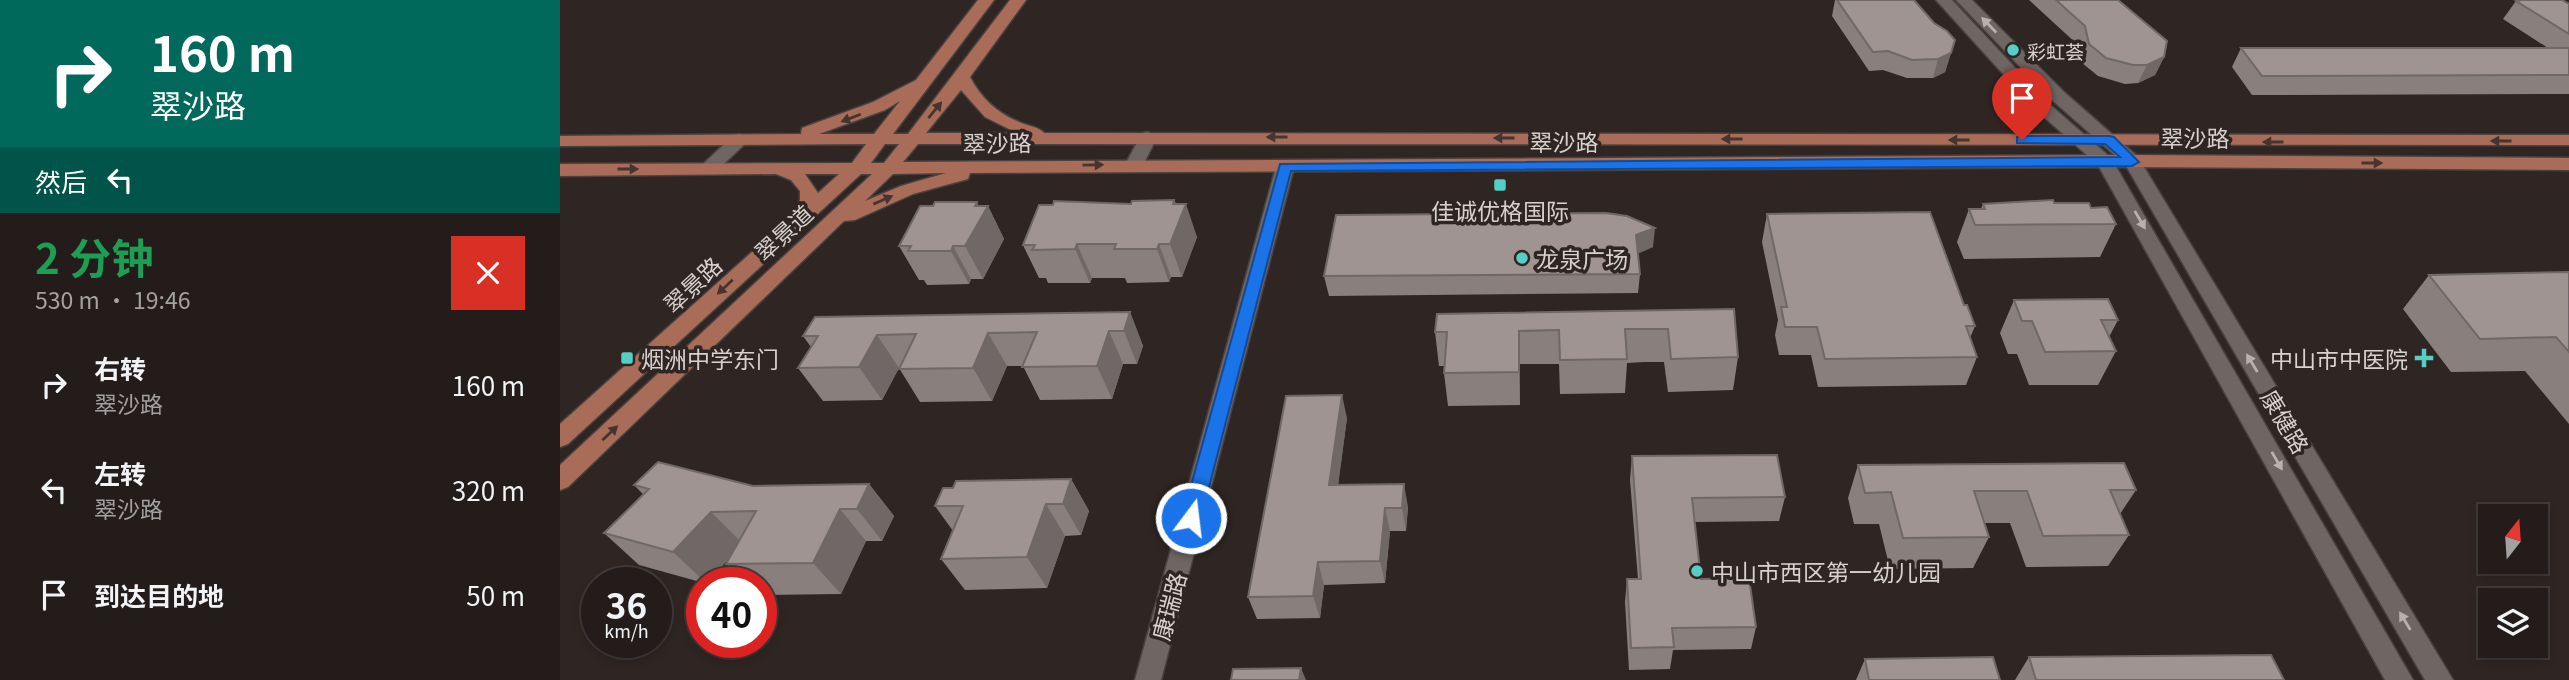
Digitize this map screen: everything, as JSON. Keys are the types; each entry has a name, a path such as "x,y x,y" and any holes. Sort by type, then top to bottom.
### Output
{"main road":[{"name":"翠景路","path":"560,438 858,167 986,0"},
{"name":"翠景道","path":"560,480 890,167 962,77 1018,0"},
{"path":"771,139 846,120 908,90 931,73"},
{"path":"962,77 969,93 982,108 1000,121 1054,138"},
{"name":"翠沙路","path":"560,141 1148,137 2076,140"},
{"name":"翠沙路","path":"560,170 1134,165 1285,167 2569,140"},
{"name":"翠沙路","path":"2107,151 2132,162 2569,164"},
{"path":"822,232 859,211 907,190 967,173 1025,166"},
{"path":"772,169 797,176 809,190 809,200 796,222"}],"street":[{"path":"1944,0 2076,140 2107,151"},
{"path":"1964,0 2058,96 2107,151"},
{"path":"1134,165 1148,137"},
{"path":"708,169 740,139"},
{"name":"康健路","path":"2107,151 2400,680"},
{"name":"康健路","path":"2132,162 2440,680"},
{"name":"康瑞路","path":"1148,680 1285,167"}],"building":[{"path":"1837,0 1914,0 1934,23 1955,40 1951,53 1938,59 1912,60 1888,51 1873,52"},
{"path":"2056,0 2118,0 2167,41 2164,57 2147,65 2133,65 2106,58 2089,44 2085,26"},
{"path":"2562,0 2569,4 2569,34 2516,1"},
{"path":"2241,48 2569,48 2569,75 2262,76"},
{"path":"1174,200 1173,204 1186,204 1170,244 1159,244 1157,249 1114,249 1116,244 1077,244 1075,249 1032,250 1035,245 1023,245 1039,205 1053,205 1054,201 1131,204 1132,201"},
{"path":"2053,200 2054,203 2089,203 2091,208 2107,207 2116,224 1975,225 1969,209 1985,209 1983,204"},
{"path":"935,202 977,202 975,206 988,206 965,246 953,246 951,251 908,251 911,246 899,246 920,206 933,206"},
{"path":"1930,212 1964,305 1967,305 1975,326 1966,326 1977,357 1825,359 1817,327 1785,327 1781,307 1787,307 1767,214"},
{"path":"1606,213 1627,216 1655,228 1636,235 1640,274 1324,276 1336,215"},
{"path":"2569,272 2569,352 2556,337 2480,339 2429,275"},
{"path":"2108,299 2118,320 2101,320 2116,351 2045,352 2032,321 2022,321 2014,300"},
{"path":"1734,309 1738,357 1671,359 1668,329 1625,329 1627,359 1560,360 1559,330 1519,331 1519,372 1444,373 1447,332 1435,332 1437,314"},
{"path":"1130,312 1124,331 1109,331 1097,366 1022,367 1037,332 988,333 973,368 899,369 916,334 877,335 859,367 798,368 818,336 803,336 815,317"},
{"path":"1342,395 1329,485 1404,484 1402,508 1385,508 1380,561 1318,562 1313,596 1248,597 1286,396"},
{"path":"1777,455 1785,497 1692,498 1701,579 1749,578 1756,627 1672,628 1674,647 1631,648 1627,579 1641,579 1632,456"},
{"path":"658,462 753,486 869,484 857,509 840,509 813,563 726,564 756,511 711,512 673,552 604,533 649,489 634,485"},
{"path":"2124,463 2136,490 2110,490 2129,535 2043,536 2027,491 1974,491 1989,537 1903,538 1891,492 1865,493 1858,465"},
{"path":"1071,479 1063,504 1046,504 1027,557 941,559 963,506 935,506 943,488 953,488 956,481"},
{"path":"2271,655 2284,680 2036,680 2029,657"},
{"path":"1993,657 2000,680 1869,680 1865,659"},
{"path":"1301,668 1299,680 1231,680 1233,669"}],"place":[{"name":"彩虹荟","path":"2013,50"},
{"name":"佳诚优格国际","path":"1500,185"},
{"name":"龙泉广场","path":"1522,258"},
{"name":"烟洲中学东门","path":"627,358"},
{"name":"中山市中医院","path":"2424,358"},
{"name":"中山市西区第一幼儿园","path":"1697,571"}],"route":[{"path":"1191,518 1285,167 2132,162 2109,140 2022,140"}]}
